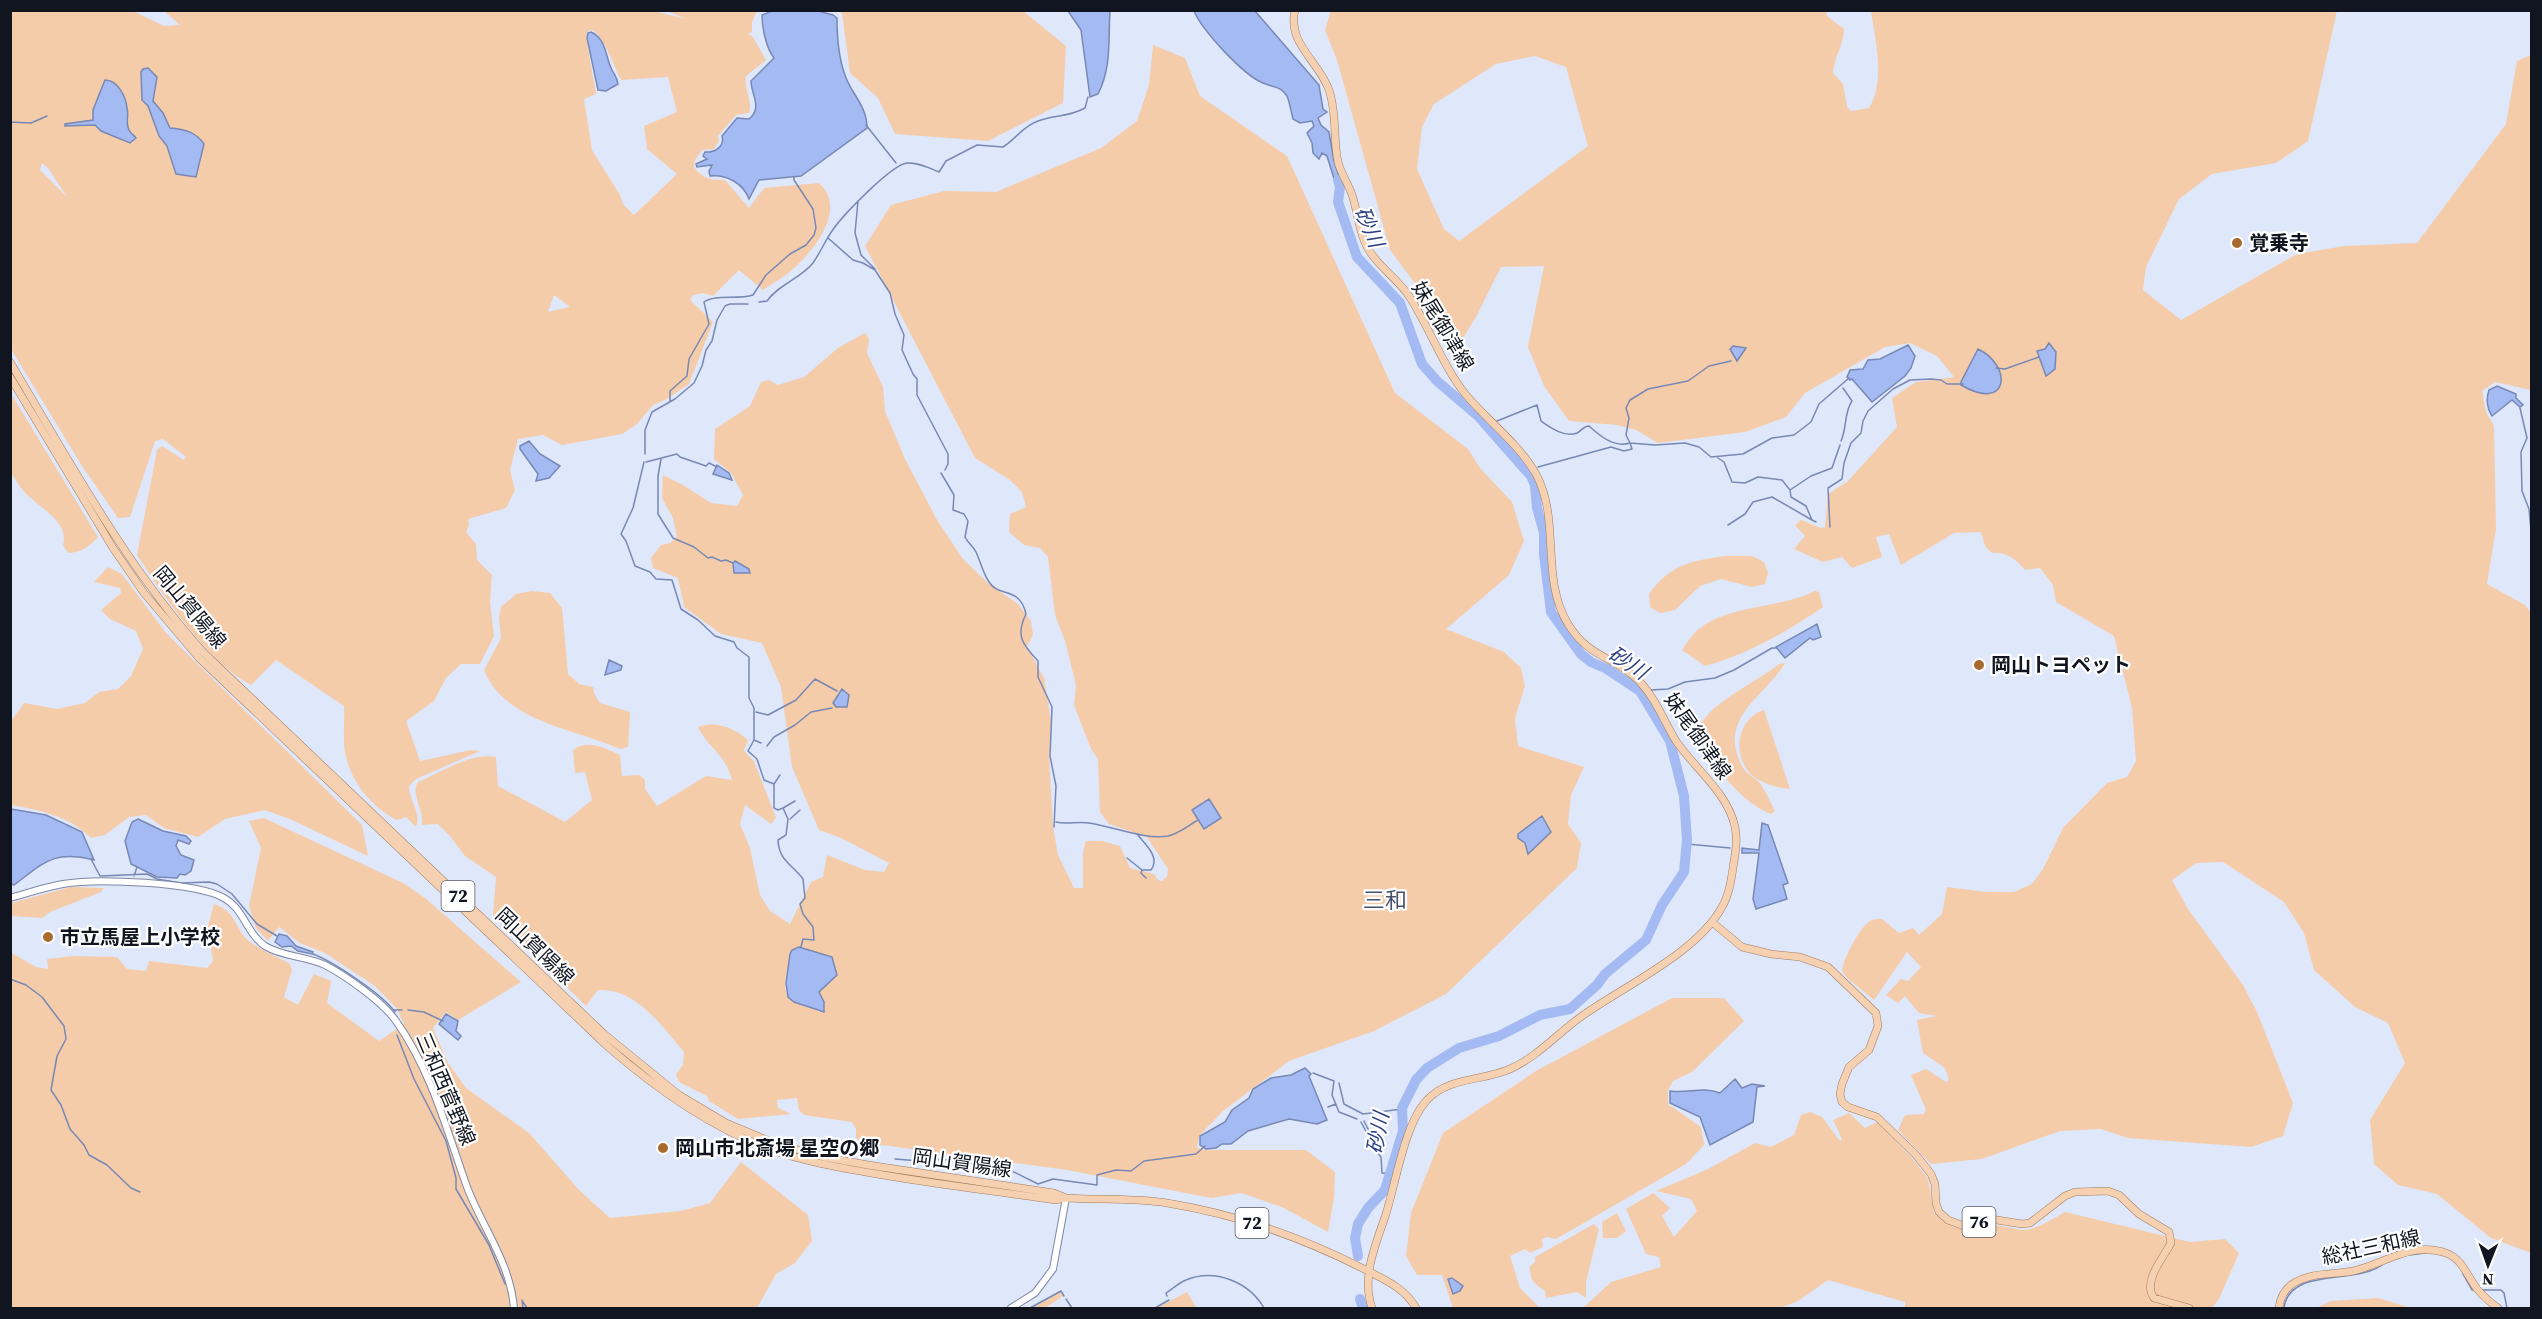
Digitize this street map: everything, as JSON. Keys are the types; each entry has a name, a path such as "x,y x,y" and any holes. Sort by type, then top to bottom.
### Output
{"main road":[{"name":"妹尾御津線","path":"1295,10 1294,30 1298,42 1318,70 1329,91 1338,162 1354,200 1362,235 1369,250 1412,302 1441,358 1462,391 1526,460 1539,481 1546,504 1555,591 1560,608 1586,647 1640,682 1679,745 1729,810 1736,836 1729,889 1723,906 1712,922 1674,957 1586,1013 1524,1061 1497,1074 1452,1084 1431,1096 1418,1112 1409,1134 1369,1272 1368,1293 1372,1308"},
{"name":"岡山賀陽線","path":"10,362 110,529 150,588 197,645 264,712 598,1030 657,1079 726,1123 799,1151 898,1170 1054,1193 1066,1198"},
{"name":"岡山賀陽線","path":"10,377 113,548 144,593 199,658 606,1045 653,1084 723,1129 771,1150 821,1164 1055,1200 1066,1198 1164,1203 1218,1213 1289,1235 1332,1253 1401,1290 1416,1308"},
{"name":"三和西菅野線","path":"10,898 64,884 79,883 141,883 208,892 224,898 236,908 254,936 267,947 325,965 384,1007 408,1039 434,1094 453,1141 468,1188 504,1263 514,1308"},
{"name":"76","path":"1712,922 1742,947 1771,954 1800,957 1828,967 1876,1013 1878,1026 1869,1050 1849,1067 1842,1083 1842,1102 1848,1107 1877,1117 1916,1155 1931,1174 1935,1184 1936,1203 1940,1212 1948,1220 1964,1226 1991,1219 2022,1224 2030,1223 2065,1196 2075,1192 2108,1191 2119,1195 2139,1214 2169,1232 2171,1237 2171,1243 2150,1282 2151,1294 2154,1298 2189,1308"},
{"path":"1011,1308 1035,1293 1053,1269 1066,1198"},
{"name":"総社三和線","path":"2279,1308 2280,1299 2286,1289 2300,1280 2355,1270 2395,1255 2417,1251 2439,1251 2454,1257 2462,1264 2478,1290 2498,1308"}],"shaded area":[{"path":"649,10 686,19 667,11 757,11 752,22 752,32 748,34 753,37 766,60 746,76 749,113 736,115 718,136 719,141 714,149 702,150 695,160 694,167 707,178 725,180 749,208 764,188 819,183 827,193 830,204 825,228 803,260 787,274 763,290 739,270 713,296 703,293 693,295 690,300 713,322 689,384 667,399 653,405 637,424 622,434 562,445 543,435 518,439 510,470 515,490 506,508 468,519 469,525 466,532 476,544 477,560 492,575 490,602 494,636 480,664 461,664 446,678 434,701 406,721 420,761 471,750 480,751 416,779 409,786 417,817 416,827 406,817 397,820 388,815 372,802 359,786 349,767 345,751 344,706 276,660 251,685 235,674 218,661 188,627 137,555 157,450 162,446 184,460 186,457 163,439 155,441 130,517 118,518 82,466 11,349 11,11 133,11 164,26 180,25 164,11","holes":["593,30 605,46 621,80 668,77 677,112 644,126 647,149 677,174 634,215 623,204 620,195 592,150 584,99 596,94 586,37 588,31","42,163 48,168 67,197 40,170","554,295 569,306 569,307 548,312"]},
{"path":"1331,10 1826,11 1827,16 1844,29 1833,73 1843,84 1847,107 1851,111 1869,108 1877,86 1877,47 1871,11 2337,11 2308,141 2276,163 2212,174 2179,199 2146,267 2143,290 2181,320 2297,254 2344,246 2417,243 2506,124 2517,61 2531,55 2531,390 2495,382 2482,391 2486,412 2494,426 2496,529 2487,584 2525,605 2531,613 2531,1253 2491,1238 2437,1194 2398,1185 2374,1164 2370,1120 2405,1063 2388,1023 2355,1007 2314,970 2304,933 2284,902 2223,862 2196,863 2172,880 2188,909 2243,985 2257,1012 2293,1103 2283,1136 2251,1147 2128,1138 2101,1129 2060,1131 1982,1159 1931,1164 1898,1130 1905,1115 1924,1114 1926,1110 1911,1075 1926,1069 1946,1082 1949,1080 1945,1068 1923,1053 1917,1020 1937,1016 1919,1013 1905,996 1898,1003 1886,995 1901,979 1908,981 1921,967 1907,952 1874,1000 1847,978 1842,971 1843,966 1858,935 1873,920 1882,919 1899,933 1913,928 1919,935 1942,914 1947,887 1986,892 2014,892 2032,884 2043,869 2063,828 2107,783 2127,777 2136,761 2132,708 2114,636 2056,602 2053,585 2040,568 2025,570 2010,557 2002,553 1992,553 1985,546 1981,532 1954,533 1901,565 1889,534 1876,537 1882,557 1852,568 1842,557 1823,562 1794,549 1805,536 1795,525 1801,520 1821,528 1825,527 1828,494 1848,481 1897,427 1892,398 1916,382 1954,377 1937,356 1910,343 1885,347 1805,393 1786,417 1745,432 1658,443 1636,430 1617,425 1569,421 1544,386 1528,347 1544,266 1501,267 1476,317 1457,348 1432,313 1417,286 1390,250 1337,60 1325,30","holes":["1535,56 1566,67 1588,146 1459,241 1444,229 1417,169 1422,127 1434,104 1496,64"]},
{"path":"837,11 1023,11 1066,46 1063,103 988,141 895,134 878,98 850,73 842,13"},
{"path":"1153,45 1185,58 1200,96 1287,156 1395,393 1468,449 1480,468 1512,502 1524,541 1509,575 1446,629 1504,652 1521,668 1525,686 1515,718 1518,746 1584,767 1571,795 1568,824 1581,843 1577,868 1446,994 1374,1031 1289,1061 1223,1111 1199,1136 1197,1148 1209,1150 1306,1150 1335,1172 1334,1197 1328,1232 1282,1207 1241,1193 1211,1198 1067,1170 867,1143 856,1138 856,1129 852,1122 804,1115 799,1110 797,1098 777,1100 778,1108 791,1114 738,1119 709,1101 707,1096 679,1082 676,1074 683,1065 684,1052 647,1010 624,995 598,990 586,1006 493,915 496,877 465,856 438,824 422,825 416,797 418,782 466,760 486,756 496,757 498,786 565,822 592,800 585,772 575,773 573,750 591,745 620,755 622,776 640,775 645,780 645,789 657,806 706,776 732,780 725,762 698,727 718,725 737,732 748,740 744,751 754,761 776,818 771,824 745,805 740,824 750,848 760,895 770,911 790,924 811,882 823,877 827,855 865,870 884,872 889,863 841,838 819,830 792,767 781,687 762,643 721,634 684,607 678,578 653,568 651,558 661,545 670,543 677,537 673,518 662,498 663,475 711,503 737,506 743,495 731,473 714,459 715,429 750,406 761,382 769,380 778,385 804,377 838,348 865,333 869,339 867,353 883,387 885,411 905,459 937,520 963,559 989,584 1018,604 1031,621 1033,635 1027,647 1044,678 1051,722 1049,756 1053,827 1058,855 1074,888 1083,888 1083,852 1086,841 1102,841 1120,846 1130,868 1154,874 1158,880 1162,881 1167,876 1168,869 1147,837 1109,824 1100,812 1098,759 1091,749 1074,705 1076,685 1065,641 1055,615 1048,557 1040,548 1024,545 1009,532 1010,514 1026,507 1022,492 1010,480 975,458 865,246 891,205 944,191 996,192 1101,148 1137,121 1149,85","holes":["1542,816 1551,832 1530,853 1527,852 1526,843 1518,834","794,949 837,975 819,990 825,1009 820,1012 795,1003 787,994 786,975"]},
{"path":"10,392 98,537 81,550 68,553 63,545 64,537 59,524 26,494 13,476 9,450"},
{"path":"1724,556 1752,556 1764,562 1768,573 1765,584 1752,587 1721,579 1700,586 1675,610 1660,613 1650,607 1649,594 1673,571 1701,560"},
{"path":"108,567 122,574 166,633 362,825 368,856 292,820 265,810 225,819 198,837 164,828 146,815 129,817 105,835 91,838 64,819 11,805 11,721 24,703 57,709 85,703 99,692 118,689 131,676 143,649 136,631 110,619 101,610 121,593 120,588 94,582"},
{"path":"532,591 550,593 562,608 568,674 579,684 593,687 600,703 630,712 628,747 620,749 543,721 508,702 494,688 484,670 501,638 499,618 501,607 516,594"},
{"path":"1815,591 1819,592 1823,607 1752,649 1705,666 1682,650 1697,630 1713,620 1741,610 1786,601"},
{"path":"1785,663 1746,709 1735,734 1736,749 1742,766 1763,788 1775,811 1771,814 1737,791 1718,769 1695,734 1710,712 1721,703 1779,664"},
{"path":"1764,710 1790,789 1757,779 1748,771 1740,754 1739,745 1744,727 1755,714"},
{"path":"264,818 403,883 425,898 521,982 458,1020 446,1012 433,1028 448,1063 466,1088 529,1133 580,1191 610,1218 681,1211 710,1203 741,1162 808,1215 812,1241 795,1263 776,1274 757,1308 11,1308 10,952 36,967 48,969 47,959 74,956 117,957 127,969 146,971 149,961 207,968 213,961 208,926 214,904 227,911 249,941 290,964 292,970 284,997 298,1005 314,974 331,981 327,1003 379,1041 404,1024 397,1009 375,986 325,953 300,943 279,927 268,941 256,928 249,906 261,848 249,821"},
{"path":"71,887 104,888 101,892 50,912 42,918 11,916 11,903"},
{"path":"1672,998 1724,998 1744,1021 1692,1072 1673,1081 1668,1090 1668,1104 1701,1127 1704,1145 1686,1164 1556,1239 1546,1237 1542,1240 1543,1247 1530,1253 1525,1249 1510,1256 1520,1288 1540,1308 1453,1308 1442,1275 1417,1275 1406,1256 1411,1213 1443,1133 1536,1071"},
{"path":"1810,1112 1822,1117 1840,1141 1842,1139 1833,1120 1849,1113 1865,1128 1877,1122 1912,1158 1928,1179 1934,1213 1956,1228 1993,1225 2028,1230 2065,1212 2190,1242 2225,1239 2239,1253 2219,1299 2212,1308 1905,1308 1905,1302 1828,1280 1798,1301 1780,1308 1583,1308 1611,1282 1661,1267 1659,1257 1646,1254 1626,1209 1653,1193 1670,1208 1662,1216 1674,1237 1697,1211 1691,1199 1656,1191 1708,1169 1755,1143 1771,1147 1794,1135 1801,1115"},
{"path":"1617,1213 1626,1231 1617,1238 1603,1238 1602,1222"},
{"path":"1594,1224 1599,1229 1586,1282 1586,1298 1577,1292 1546,1298 1545,1291 1531,1278 1530,1266 1535,1262 1535,1257"},
{"path":"1060,1292 1063,1296 1045,1308 1032,1308"},
{"path":"1187,1292 1196,1307 1157,1308"},
{"path":"2378,1298 2411,1308 2316,1308 2331,1301"}],"water":[{"path":"772,11 818,11 837,18 843,69 862,106 867,128 801,176 759,180 749,199 743,188 728,178 710,176 709,171 712,165 697,167 696,164 707,159 703,156 705,152 716,150 721,146 722,136 737,118 749,119 753,115 756,106 751,81 774,58 765,37 762,15"},
{"path":"1068,11 1110,11 1106,73 1098,94 1090,97 1081,30"},
{"path":"1194,11 1255,11 1319,85 1323,109 1327,112 1318,118 1321,125 1329,132 1334,161 1343,188 1340,198 1327,156 1322,153 1319,159 1313,153 1312,143 1307,133 1314,126 1312,121 1300,123 1293,119 1285,93 1263,83 1234,62 1205,29"},
{"path":"591,32 603,44 618,82 606,91 598,90 587,38 588,33"},
{"path":"148,68 157,77 153,101 163,113 170,128 189,132 204,144 196,177 176,174 167,146 159,136 148,106 142,100 141,72"},
{"path":"105,80 114,83 125,99 128,111 127,122 130,132 136,138 130,143 101,131 95,125 65,126 65,124 93,120 93,110"},
{"path":"2049,343 2056,352 2055,369 2046,376 2037,351 2045,349"},
{"path":"1908,345 1915,356 1911,368 1905,376 1872,402 1852,379 1847,377 1850,370 1863,369 1868,360 1880,359"},
{"path":"1733,346 1746,348 1737,361 1730,349"},
{"path":"1978,349 1997,366 2001,375 2001,384 1997,390 1989,394 1961,385"},
{"path":"2497,386 2516,394 2516,398 2523,405 2520,407 2512,400 2492,416 2488,407 2489,390"},
{"path":"529,441 540,454 560,466 549,478 536,481 538,474 520,449 520,446"},
{"path":"717,465 729,473 732,480 713,474"},
{"path":"735,561 749,569 750,573 734,573 733,563"},
{"path":"1817,624 1821,637 1813,640 1810,638 1785,658 1776,647"},
{"path":"609,660 622,666 621,670 605,675"},
{"path":"842,689 849,695 847,707 836,707 833,703"},
{"path":"1209,799 1221,818 1204,829 1192,810"},
{"path":"11,809 46,815 82,832 94,860 69,856 59,857 42,864 14,885 11,884"},
{"path":"1542,816 1551,832 1528,854 1525,843 1518,838 1518,834"},
{"path":"138,819 163,831 186,836 191,841 189,844 178,840 176,846 181,855 194,860 191,871 185,875 180,874 177,878 157,877 131,864 125,841 132,822"},
{"path":"1762,823 1768,825 1788,883 1783,885 1787,899 1756,909 1753,899 1759,853 1742,853 1742,848 1759,850"},
{"path":"279,934 287,936 296,946 313,952 312,954 298,951 291,946 282,947 275,942"},
{"path":"799,947 832,957 837,975 819,992 824,1002 824,1012 794,1002 788,997 786,983 790,954 792,950"},
{"path":"446,1014 458,1021 456,1031 461,1036 458,1040 439,1024"},
{"path":"1305,1068 1311,1074 1309,1076 1327,1120 1317,1124 1289,1119 1248,1131 1231,1144 1206,1149 1200,1145 1200,1136 1225,1122 1232,1110 1249,1098 1253,1089 1271,1078 1291,1075"},
{"path":"1735,1079 1742,1088 1752,1084 1765,1086 1757,1087 1753,1122 1710,1145 1700,1117 1670,1103 1670,1091 1707,1090 1720,1093"},
{"path":"1452,1278 1463,1286 1460,1291 1453,1294 1448,1279"}],"waterway":[{"path":"759,302 767,301 777,290 808,269 832,231 846,214 890,172 907,163 915,163 939,172 946,161 977,145 1003,147 1033,123 1085,108 1088,97"},
{"path":"10,122 31,123 47,116"},
{"path":"866,125 896,163"},
{"path":"670,401 670,391 687,376 689,359 709,324 704,302 714,298 753,295 766,275 790,254 806,245 814,235 816,228 813,209 794,177"},
{"name":"砂川","path":"1338,180 1340,187 1338,202 1357,257 1400,303 1422,364 1437,381 1478,416 1531,476 1535,485 1537,508 1544,533 1544,554 1551,612 1581,654 1640,691 1670,741 1684,796 1687,840 1684,872 1662,905 1646,940 1605,974 1597,985 1570,1009 1540,1015 1499,1036 1459,1048 1427,1068 1416,1080 1402,1108 1403,1131 1385,1190 1368,1208 1358,1224 1355,1238 1358,1256"},
{"path":"858,201 855,233 861,255 875,269"},
{"path":"828,238 853,260 875,270 890,293 895,314 904,335 902,350 917,379 917,395 948,454 948,464 945,470"},
{"path":"645,454 645,430 652,412 675,399 694,383 706,350 712,341 717,320 725,306 748,304"},
{"path":"1996,368 2005,369 2039,357"},
{"path":"1497,421 1537,405 1541,421 1558,432 1572,434 1589,426 1613,442 1630,443 1626,435 1629,418 1626,408 1630,400 1648,389 1688,381 1709,366 1731,361"},
{"path":"1538,467 1611,447 1624,451 1632,449 1630,443 1655,445 1685,443 1699,447 1711,457 1743,454 1772,438 1794,435 1811,422 1819,404 1849,378"},
{"path":"1830,527 1828,488 1842,479 1844,463 1851,443 1861,433 1868,411 1893,389 1910,380 1931,379 1941,380 1947,384 1963,384"},
{"path":"1841,441 1852,401 1843,388"},
{"path":"2520,408 2527,438 2521,452 2522,491 2529,509 2532,542"},
{"path":"1718,458 1724,462 1732,482 1745,483 1758,477 1782,480 1790,490 1811,476 1832,468 1840,445"},
{"path":"646,462 677,454 706,466 709,463 717,467"},
{"path":"661,459 658,476 658,514 673,538 694,547 708,558 733,563"},
{"path":"644,462 633,508 621,534 635,566 650,572 656,579 672,580 681,609 698,620 715,636 734,642 737,648 749,657 749,698 754,708 754,740 748,751 757,759 764,780 774,784 774,808 778,810 783,808 788,819 786,835 778,840 779,847 783,858 803,879 805,898 800,904 803,914 813,927 814,940 803,939 801,947"},
{"path":"941,473 954,495 953,510 964,514 968,521 965,537 976,552 987,579 993,587 1019,599 1026,614 1021,628 1022,640 1038,661 1038,677 1052,707 1050,756 1056,786 1054,827"},
{"path":"1790,490 1791,497 1806,506 1812,520 1816,522"},
{"path":"1728,525 1745,514 1753,502 1772,497 1812,520"},
{"path":"1651,690 1668,689 1685,682 1715,678 1772,648 1777,648"},
{"path":"756,712 768,715 796,700 815,679 837,691"},
{"path":"767,746 774,737 795,725 811,712 832,708"},
{"path":"754,740 761,743"},
{"path":"774,784 780,775"},
{"path":"783,808 795,801"},
{"path":"790,819 800,810"},
{"path":"1056,822 1089,823 1159,837 1176,833 1198,820"},
{"path":"1127,858 1142,870 1151,870 1154,865 1153,855 1137,834"},
{"path":"1687,844 1730,848"},
{"path":"91,859 100,876 147,874 157,879 181,883 217,884 232,894 257,924 277,936"},
{"path":"134,876 137,867"},
{"path":"1142,870 1141,873 1146,878"},
{"path":"313,954 357,980 380,997 395,1012"},
{"path":"10,979 26,985 42,997 64,1026 66,1039 57,1056 51,1090 61,1105 70,1129 84,1145 89,1155 107,1165 131,1188 140,1192"},
{"path":"394,1010 402,1010"},
{"path":"408,1010 424,1012 443,1021"},
{"path":"397,1035 414,1079 446,1141 456,1178 456,1189 489,1245 505,1284"},
{"path":"1313,1073 1334,1081"},
{"path":"1334,1081 1332,1095 1339,1112 1357,1119"},
{"path":"1339,1083 1344,1104 1363,1114 1402,1109"},
{"path":"1328,1107 1336,1104"},
{"path":"1364,1121 1372,1137 1370,1139"},
{"path":"1361,1122 1370,1139 1370,1144 1381,1157 1382,1173 1391,1174"},
{"path":"895,1159 932,1162 940,1159 1008,1169 1038,1184 1053,1179 1097,1185 1097,1175 1116,1170 1131,1171 1144,1161 1196,1154 1205,1146"},
{"path":"2409,1255 2425,1253"},
{"path":"2284,1308 2289,1295 2298,1287 2310,1282 2370,1271 2382,1265"},
{"path":"2463,1274 2472,1290 2475,1290"},
{"path":"1167,1296 1166,1293 1186,1280 1197,1277 1219,1277 1250,1291 1264,1308"},
{"path":"2483,1290 2501,1290 2504,1293 2507,1308"},
{"path":"1030,1308 1061,1291 1064,1296"},
{"path":"1066,1299 1072,1308"},
{"name":"砂川","path":"1360,1299 1363,1308"},
{"path":"522,1300 523,1308"},
{"path":"1155,1308 1169,1300"},
{"path":"523,1302 527,1308"}],"place":[{"name":"覚乗寺","path":"2237,243"},
{"name":"岡山トヨペット","path":"1979,665"},
{"name":"市立馬屋上小学校","path":"48,937"},
{"name":"岡山市北斎場 星空の郷","path":"663,1148"}],"district":[{"name":"三和","path":"1385,900"}]}
